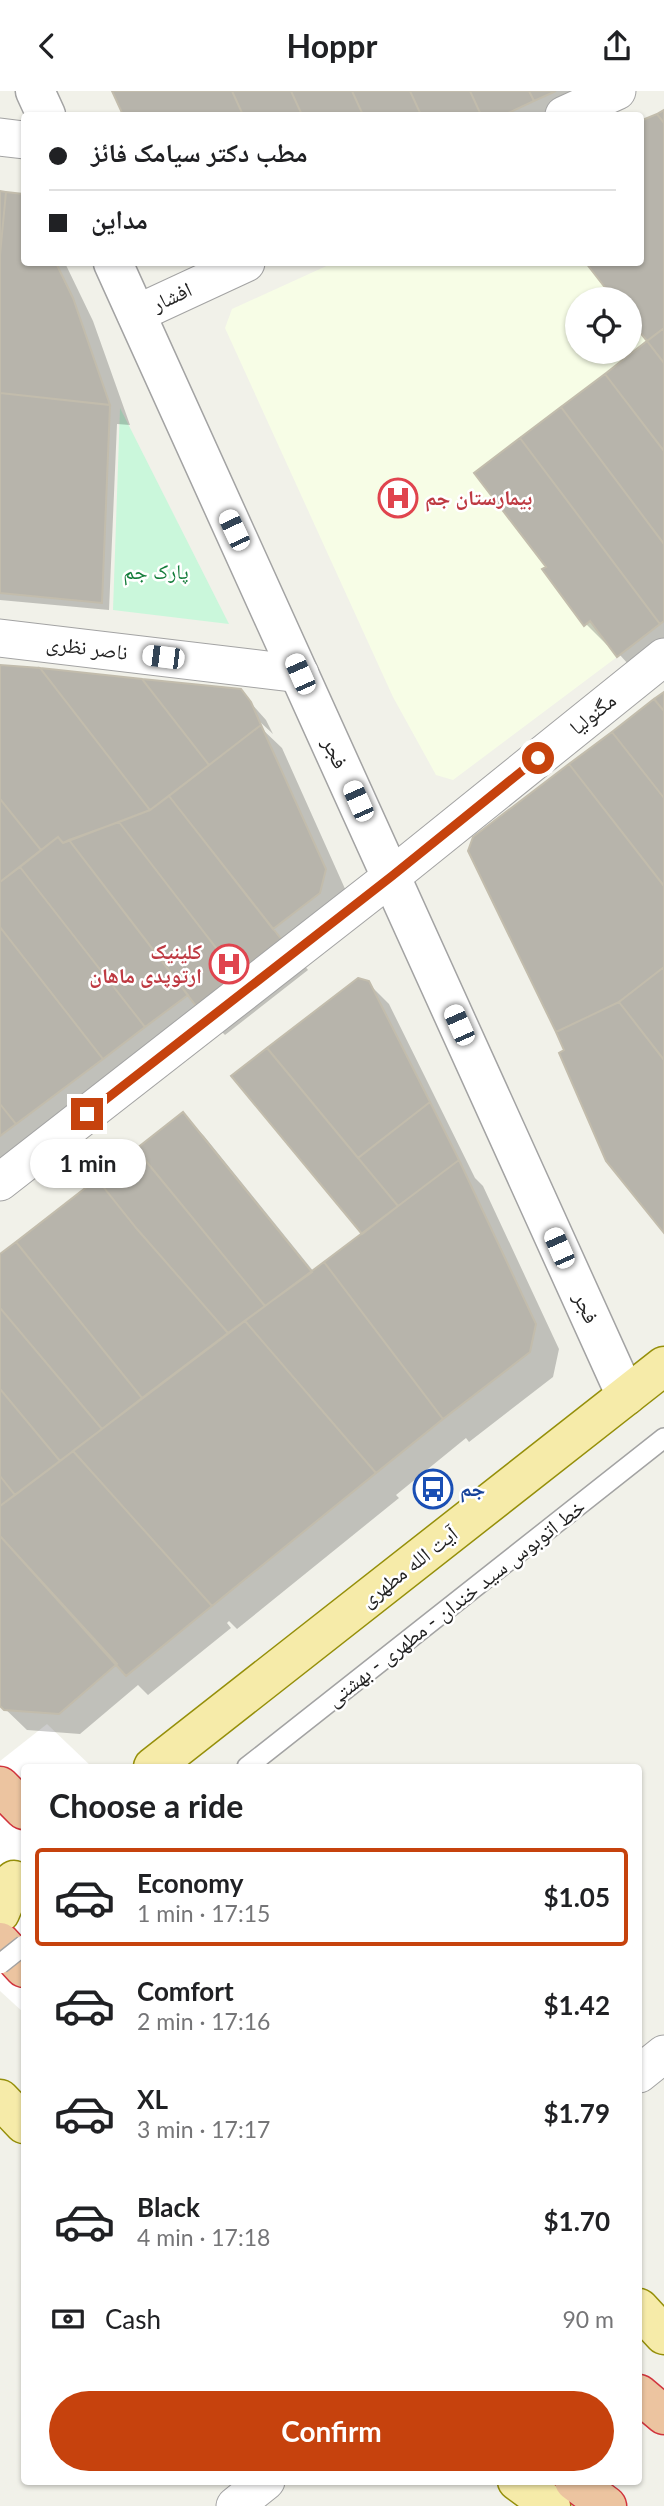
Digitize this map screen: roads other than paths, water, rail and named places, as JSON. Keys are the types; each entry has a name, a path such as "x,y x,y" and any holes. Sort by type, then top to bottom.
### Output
{"highway":[{"path":"0,1786 21,1806"},
{"path":"0,1942 21,1965"},
{"path":"642,2397 664,2415"},
{"path":"579,2485 607,2506"}],"main road":[{"name":"آیت الله مطهری","path":"157,1764 664,1367"},
{"path":"0,1964 21,1983"},
{"path":"0,2099 21,2121"},
{"path":"642,2311 664,2335"},
{"path":"522,2485 551,2506"}],"street":[{"path":"35,91 45,112"},
{"path":"571,112 617,91"},
{"path":"0,137 21,140"},
{"name":"فجر","path":"114,266 626,1397"},
{"name":"افشار","path":"136,314 240,266"},
{"name":"ناصر نظری","path":"0,638 300,674"},
{"name":"مگنولیا","path":"0,1182 392,876 664,657"},
{"path":"642,2072 664,2054"},
{"path":"235,2506 261,2485"}],"lane":[{"name":"خط اتوبوس سید خندان - مطهری - بهشتی","path":"251,1764 664,1439"},
{"path":"0,1964 21,1946"}],"place":[{"name":"بیمارستان جم","path":"398,498"},
{"name":"کلینیک ارتوپدی ماهان","path":"229,964"},
{"name":"جم","path":"433,1489"}],"park label":[{"name":"پارک جم","path":"156,572"}]}
